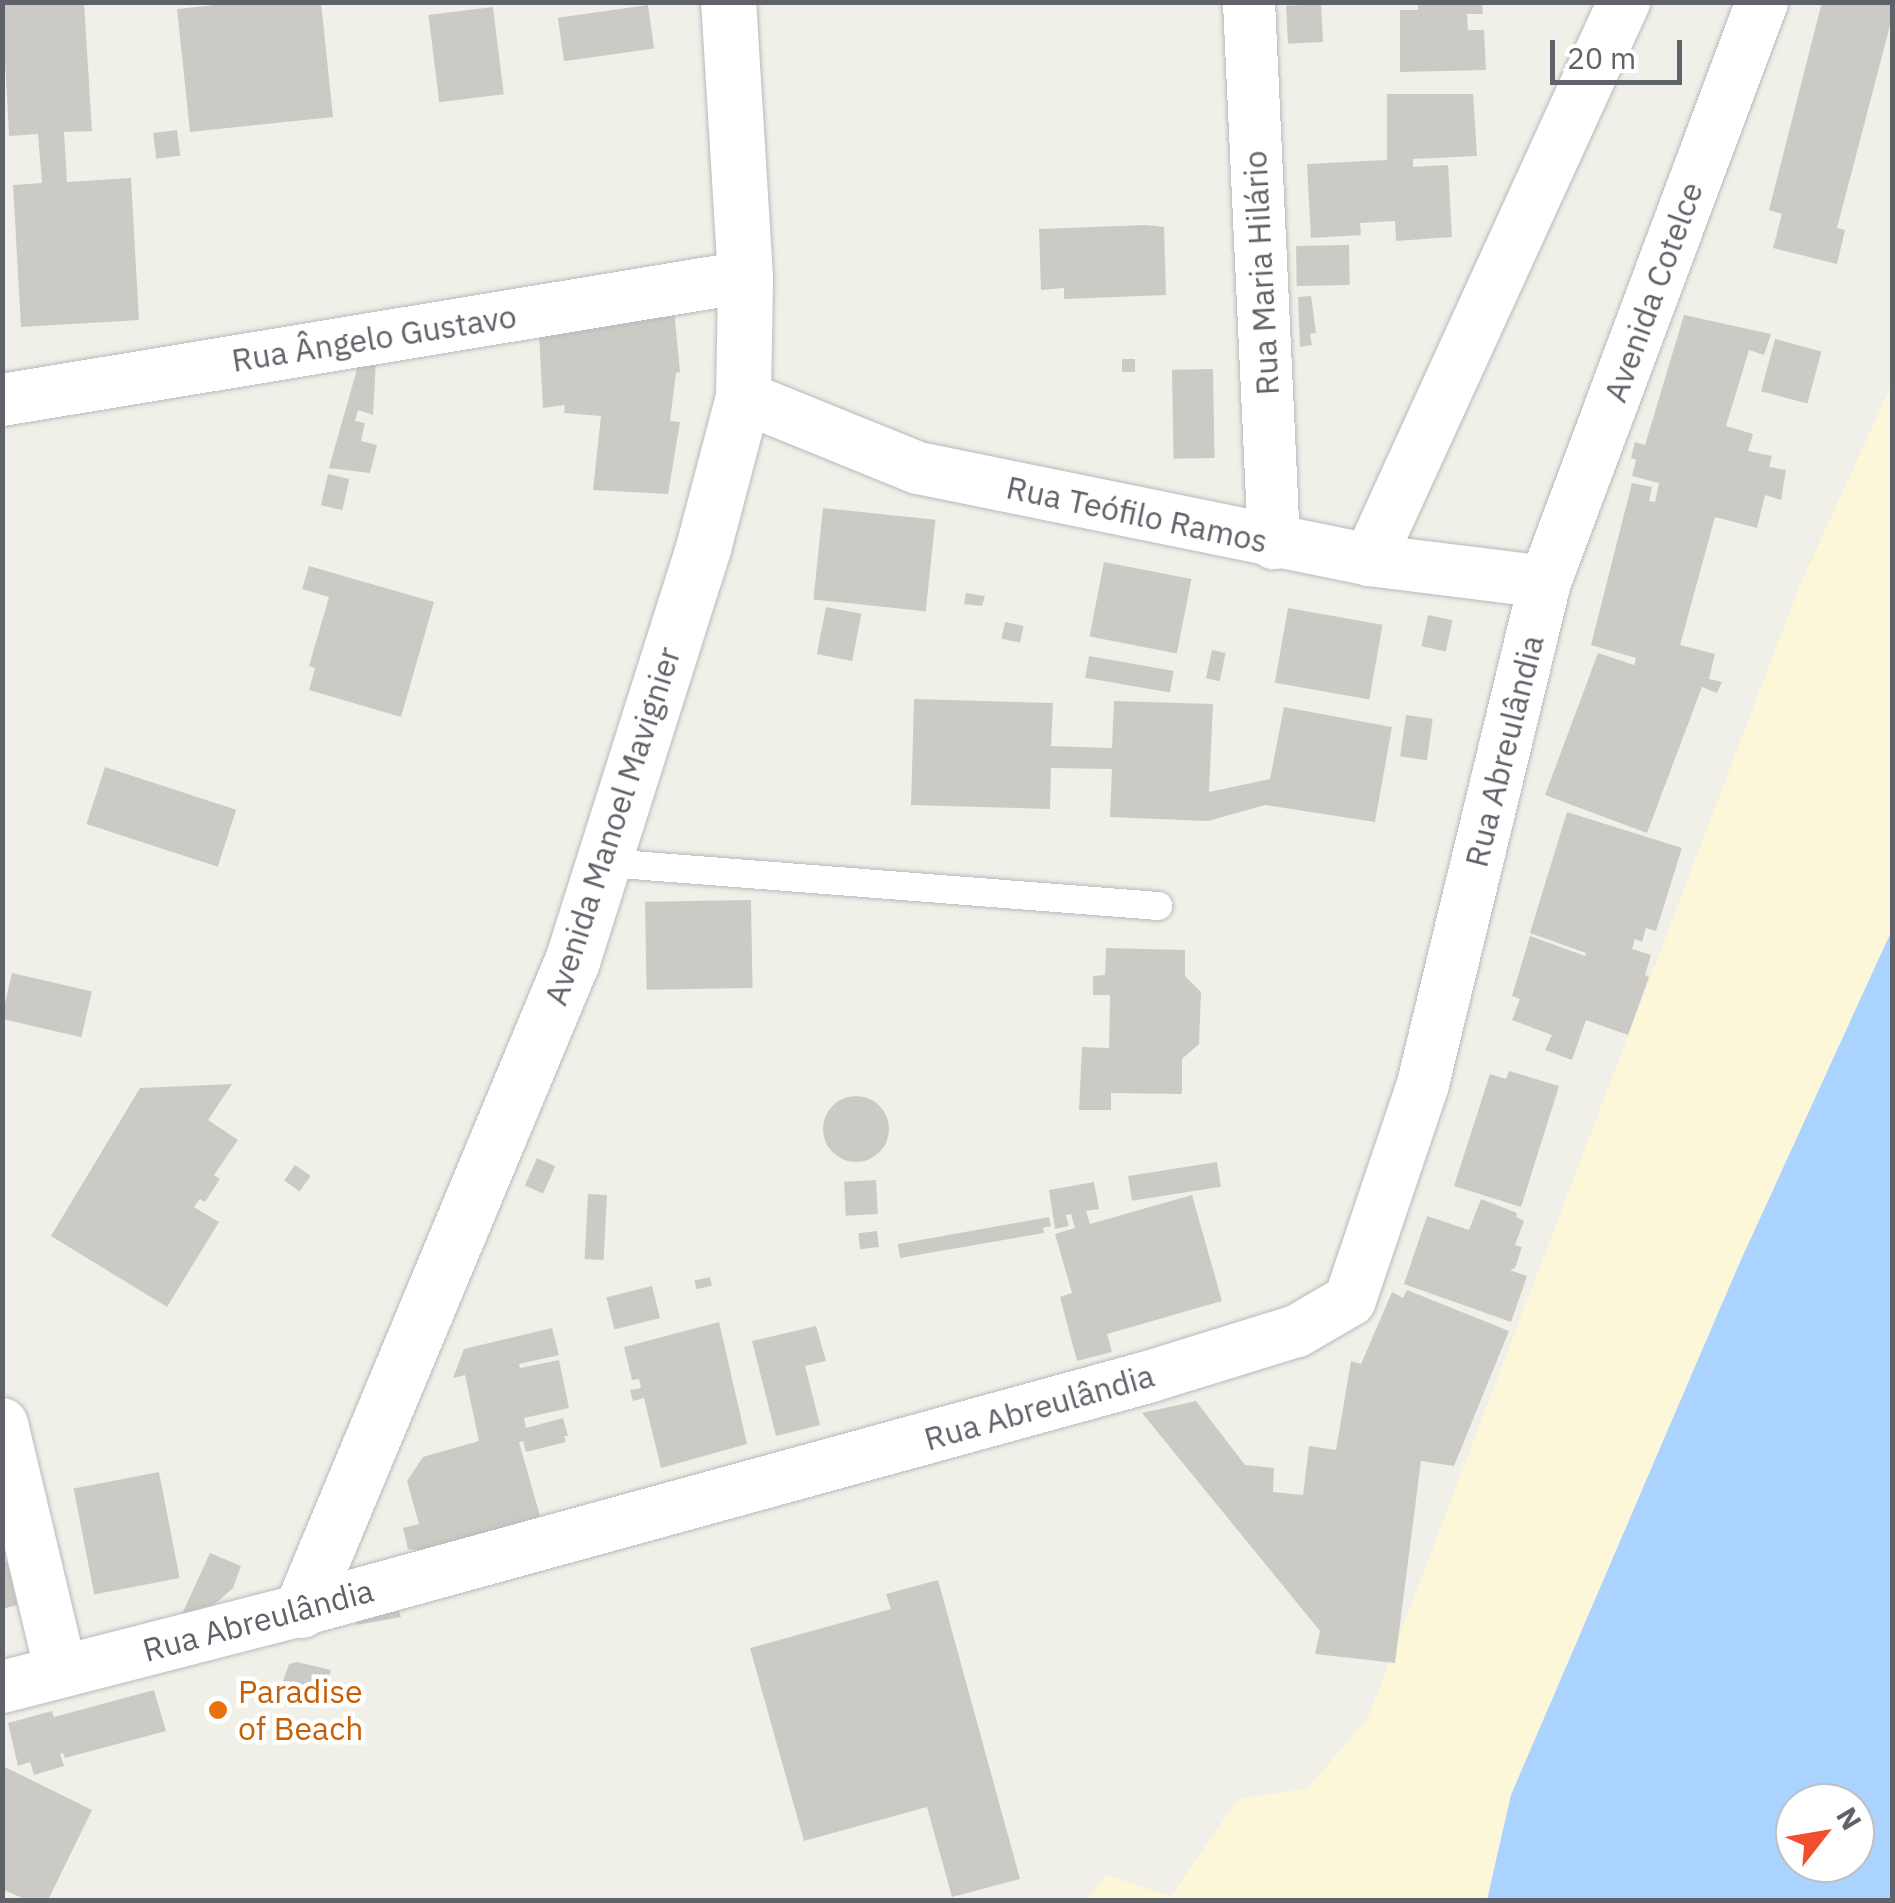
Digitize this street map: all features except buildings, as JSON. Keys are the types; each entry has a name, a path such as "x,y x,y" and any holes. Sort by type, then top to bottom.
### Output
{"street":[{"name":"Avenida Manoel Mavignier","path":"301,1610 572,961 607,863 703,548 743,397 745,277 728,2"},
{"name":"Rua Maria Hilário","path":"1249,2 1274,543"},
{"path":"1369,560 1624,2"},
{"name":"Avenida Cotelce","path":"1545,582 1762,2"},
{"name":"Rua Ângelo Gustavo","path":"2,400 745,277"},
{"name":"Rua Teófilo Ramos","path":"743,397 918,468 1274,543 1369,560 1545,582"},
{"name":"Rua Abreulândia","path":"2,1687 301,1610 1148,1377 1297,1331 1350,1300 1423,1084 1545,582"},
{"path":"2,1424 61,1671"}],"lane":[{"path":"607,863 1158,906"}],"sand":[{"path":"1892,384 1892,930 1740,1262 1511,1795 1487,1900 1086,1900 1107,1875 1171,1897 1238,1799 1307,1789 1368,1718 1800,585"}],"water":[{"path":"1892,930 1892,1900 1487,1900 1511,1795 1740,1262"}],"place":[{"name":"Paradise of Beach","path":"218,1710"}]}
